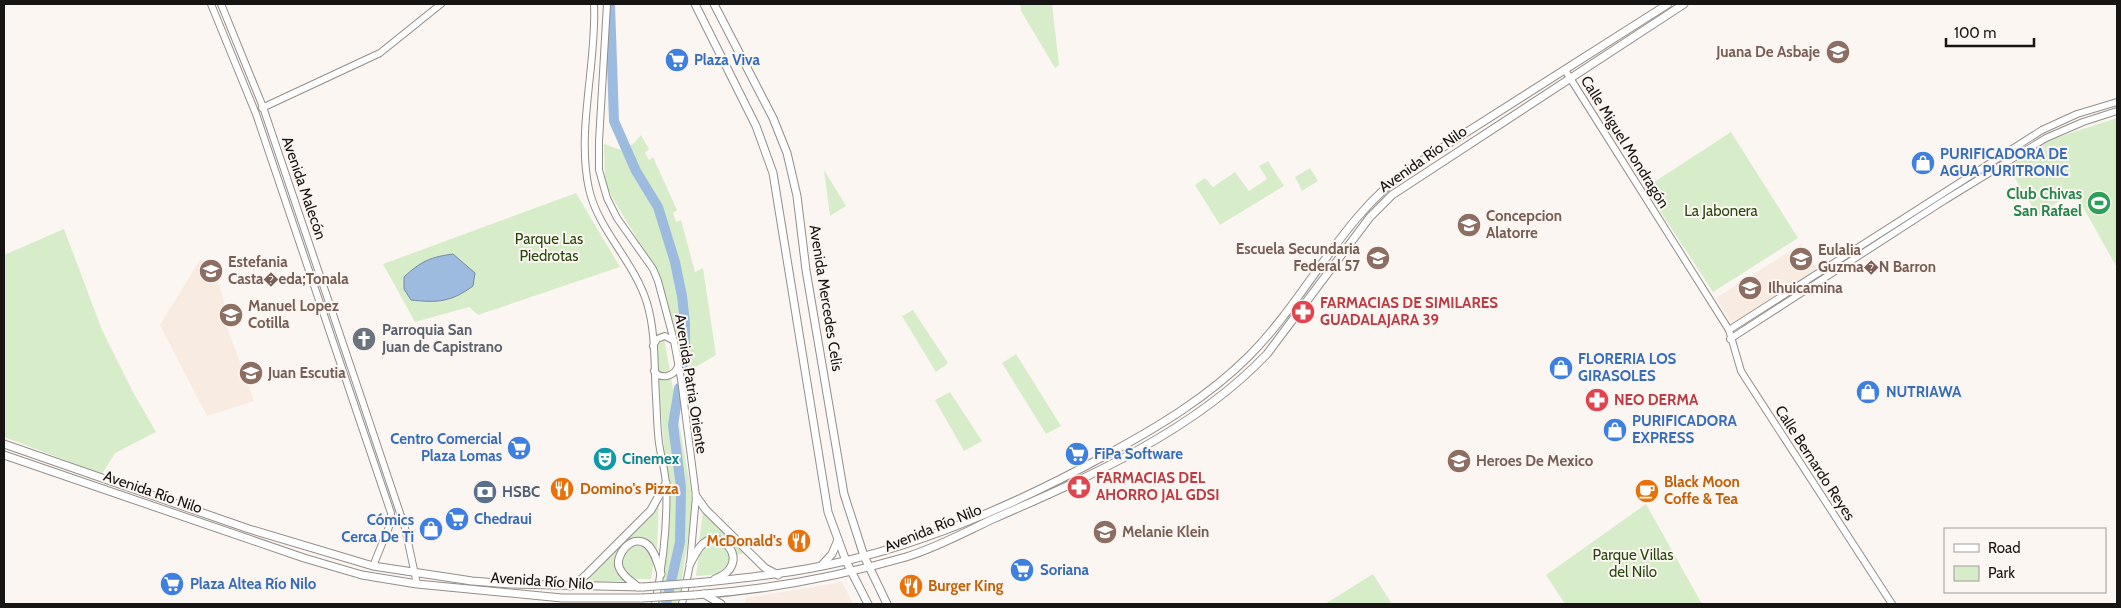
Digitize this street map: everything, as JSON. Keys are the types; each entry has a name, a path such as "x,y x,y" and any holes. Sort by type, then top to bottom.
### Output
{"main road":[{"path":"695,4 756,126 773,173 828,512 846,561 868,604"},
{"name":"Avenida Mercedes Celis","path":"714,4 773,118 787,153 797,196 808,279 842,485 864,556 887,604"},
{"name":"Avenida Río Nilo","path":"4,444 294,543 373,566 472,581 569,587 640,587 695,584 778,574 846,561 914,541 958,525 1064,478 1167,421 1210,390 1258,347 1362,210 1384,188 1412,167 1668,4"},
{"name":"Avenida Río Nilo","path":"4,455 291,553 362,575 417,584 562,598 642,598 739,592 852,572 908,556 1069,485 1151,442 1196,414 1254,367 1267,354 1370,217 1384,202 1418,176 1684,4"},
{"path":"569,587 578,582 651,510 666,483"},
{"path":"696,496 706,510 764,568 778,574 779,585"},
{"path":"213,527 212,521 218,518"},
{"path":"690,564 701,546 708,540 716,539 723,541 729,546 733,552 733,564 721,577 706,582"},
{"path":"820,566 832,554 838,540"},
{"path":"640,587 621,572 618,566 619,557 630,543 638,541 646,543 661,574"},
{"path":"291,553 294,543"},
{"path":"704,594 721,604"},
{"path":"562,598 574,604"},
{"path":"621,604 632,598"}],"street":[{"name":"Avenida Malecón","path":"211,4 256,114 391,513 391,522 373,566"},
{"name":"Avenida Malecón","path":"221,4 263,107 405,528 417,584"},
{"path":"256,114 263,107 380,53 441,4"},
{"name":"Avenida Patria Oriente","path":"594,4 594,32 587,110 586,150 589,188 601,219 638,280 647,304 653,346 659,443 666,483 665,542 655,604"},
{"name":"Avenida Patria Oriente","path":"607,4 599,170 607,198 617,218 653,269 658,280 674,342 696,496 690,564 682,604"},
{"name":"Calle Miguel Mondragón","path":"1565,70 1728,330"},
{"path":"1730,340 2042,130 2078,114 2117,102"},
{"path":"1728,330 1943,197 2046,138 2083,122 2117,111"},
{"name":"Calle Bernardo Reyes","path":"1728,330 1730,340 1746,379 1892,604"},
{"path":"653,346 657,339 665,336 674,342"},
{"path":"654,371 660,376 668,376 675,372 678,365"}],"shaded area":[{"path":"1801,244 1818,271 1733,326 1716,298"},
{"path":"200,260 211,263 219,283 227,314 223,316 254,401 207,416 160,325"},
{"path":"842,582 853,604 745,604 746,598"}],"green space":[{"path":"1020,4 1052,4 1059,65 1055,68 1021,11"},
{"name":"Club Chivas San Rafael","path":"2117,118 2116,266 2074,191 2038,216 2008,167 2052,139"},
{"name":"La Jabonera","path":"1731,132 1798,238 1713,292 1645,188"},
{"path":"641,135 649,149 645,153 649,160 653,157 677,210 673,213 676,222 681,220 695,272 703,268 716,355 684,374 673,322 657,272 609,192 605,181 604,144 621,150 633,144"},
{"path":"1268,161 1284,186 1220,225 1195,185 1205,178 1213,187 1235,172 1249,191 1267,179 1259,166"},
{"path":"1310,168 1318,181 1302,191 1295,177"},
{"path":"824,170 846,206 830,216"},
{"name":"Parque Las Piedrotas","path":"576,193 620,267 478,315 469,307 415,322 383,264"},
{"path":"64,229 102,330 133,392 156,432 115,453 102,474 4,437 4,255"},
{"path":"913,310 948,363 936,372 902,316"},
{"path":"663,332 691,491 692,513 678,604 656,604 663,577 666,472 655,334"},
{"path":"1016,354 1061,426 1046,434 1002,363"},
{"path":"950,392 982,441 964,451 935,400"},
{"path":"659,501 657,549 641,538 626,542 617,555 616,564 617,574 625,581 583,583 651,513"},
{"name":"Parque Villas del Nilo","path":"1646,504 1702,604 1565,604 1546,575"},
{"path":"703,511 744,553 736,555 730,544 721,538 710,538 699,543"},
{"path":"640,545 649,551 653,559 651,579 635,579 623,567 625,555 629,549"},
{"path":"709,545 720,546 725,549 730,559 728,565 717,574 696,576 699,555"},
{"path":"1373,574 1392,604 1325,604"}],"water":[{"path":"453,254 475,273 473,286 458,295 444,300 411,300 404,289 404,277 427,261"}],"waterway":[{"path":"610,4 614,121 636,171 658,207 675,262 685,323 685,350 682,368"},
{"path":"666,604 680,542 681,487 673,425 679,388"}],"place":[{"name":"Juana De Asbaje","path":"1838,52"},
{"name":"Plaza Viva","path":"677,60"},
{"name":"PURIFICADORA DE AGUA PURITRONIC","path":"1923,163"},
{"name":"Club Chivas San Rafael","path":"2099,203"},
{"name":"Concepcion Alatorre","path":"1469,225"},
{"name":"Escuela Secundaria Federal 57","path":"1378,258"},
{"name":"Eulalia Guzma�N Barron","path":"1801,259"},
{"name":"Estefania Casta�eda;Tonala","path":"211,271"},
{"name":"Ilhuicamina","path":"1750,288"},
{"name":"FARMACIAS DE SIMILARES GUADALAJARA 39","path":"1303,312"},
{"name":"Manuel Lopez Cotilla","path":"231,315"},
{"name":"Parroquia San Juan de Capistrano","path":"364,339"},
{"name":"FLORERIA LOS GIRASOLES","path":"1561,368"},
{"name":"Juan Escutia","path":"251,373"},
{"name":"NUTRIAWA","path":"1868,392"},
{"name":"NEO DERMA","path":"1597,400"},
{"name":"PURIFICADORA EXPRESS","path":"1615,430"},
{"name":"Centro Comercial Plaza Lomas","path":"519,448"},
{"name":"FiPa Software","path":"1077,454"},
{"name":"Cinemex","path":"605,459"},
{"name":"Heroes De Mexico","path":"1459,461"},
{"name":"FARMACIAS DEL AHORRO JAL GDSI","path":"1079,487"},
{"name":"Domino's Pizza","path":"562,489"},
{"name":"Black Moon Coffe & Tea","path":"1647,491"},
{"name":"HSBC","path":"485,492"},
{"name":"Chedraui","path":"457,519"},
{"name":"Cómics Cerca De Ti","path":"431,529"},
{"name":"Melanie Klein","path":"1105,532"},
{"name":"McDonald's","path":"799,541"},
{"name":"Soriana","path":"1022,570"},
{"name":"Plaza Altea Río Nilo","path":"172,584"},
{"name":"Burger King","path":"911,586"}]}
